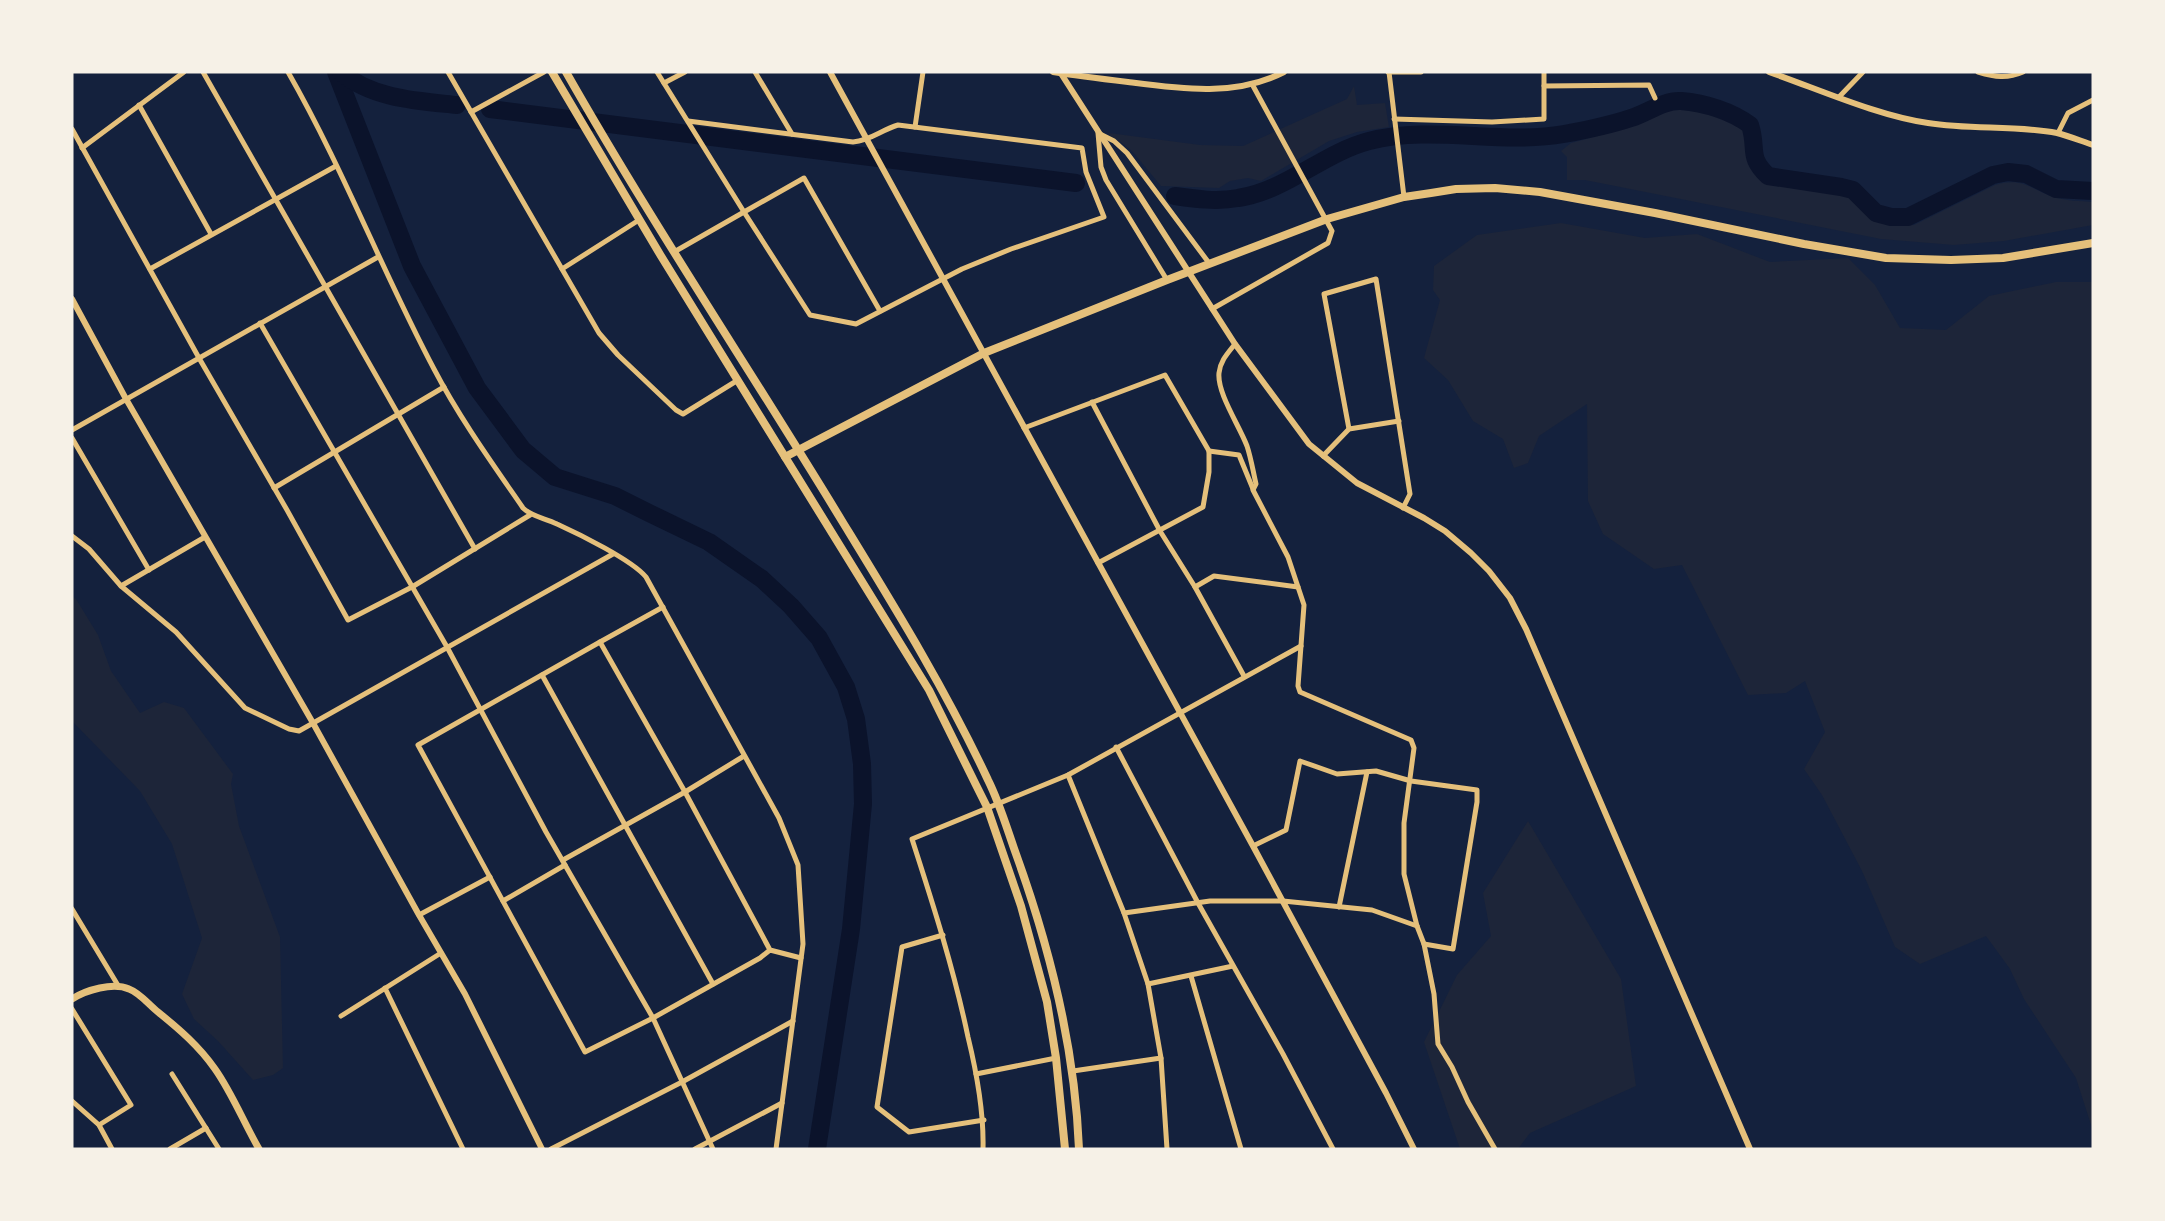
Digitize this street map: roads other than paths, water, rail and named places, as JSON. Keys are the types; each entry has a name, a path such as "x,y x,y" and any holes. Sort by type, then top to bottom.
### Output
{"main road":[{"path":"552,72 639,220 929,690 987,807 1021,906 1046,1002 1056,1058 1065,1149"},
{"path":"566,72 674,252 799,450 947,697 998,803 1034,902 1073,1071 1079,1149"},
{"path":"785,457 984,353 1327,219 1404,197 1495,188 1540,192 1886,258 2003,258 2093,243"},
{"path":"72,999 92,990 119,987 129,989 137,995 184,1033 201,1051 216,1071 259,1149"}],"street":[{"path":"82,148 184,72"},
{"path":"203,72 475,550"},
{"path":"288,72 312,113 378,257 444,387 490,459 530,515 560,525 640,569 779,818 798,865 802,905 801,958 776,1149"},
{"path":"448,72 599,332 618,355 683,414 738,380"},
{"path":"471,112 544,72"},
{"path":"657,72 810,315 856,324 944,278 1011,249 1104,217 1086,172 1082,148 898,125 868,140 853,142 688,121"},
{"path":"664,83 685,72"},
{"path":"755,72 792,134"},
{"path":"830,72 1283,901 1387,1093 1414,1149"},
{"path":"915,127 923,72"},
{"path":"1057,72 1212,90 1252,84 1284,72"},
{"path":"1057,72 1235,344 1309,444 1357,483 1445,531 1471,552 1510,598 1531,640 1750,1149"},
{"path":"1404,197 1389,72 1421,72"},
{"path":"1394,119 1492,122 1544,119 1544,72"},
{"path":"1769,72 1896,116 1928,123 2058,134 2093,145"},
{"path":"1839,97 1863,72"},
{"path":"1978,72 1994,77 2011,77 2023,72"},
{"path":"1212,309 1328,243 1332,231 1252,84"},
{"path":"1544,86 1648,85 1655,98"},
{"path":"2058,134 2068,113 2093,100"},
{"path":"139,105 211,234"},
{"path":"72,129 348,620 412,587 530,515"},
{"path":"1098,132 1127,153 1209,263"},
{"path":"1098,132 1101,167 1106,180 1167,280"},
{"path":"149,269 336,166"},
{"path":"674,252 804,178 880,311"},
{"path":"562,269 639,220"},
{"path":"72,430 378,257"},
{"path":"1349,429 1324,294 1376,279 1410,494 1403,508"},
{"path":"72,299 126,399 465,994 542,1149"},
{"path":"260,323 447,647 480,711 653,1018 713,1149"},
{"path":"1235,344 1223,359 1218,376 1221,389 1248,447 1256,484 1253,490"},
{"path":"1024,428 1165,375 1209,452 1209,472 1203,508 1098,563"},
{"path":"274,488 444,387"},
{"path":"1092,402 1160,531 1195,587 1244,676"},
{"path":"1323,456 1349,429 1399,421"},
{"path":"72,438 149,570"},
{"path":"1209,452 1239,455 1253,490 1288,558 1304,605 1298,686 1300,692 1411,740 1414,748 1404,823 1404,874 1424,944 1434,994 1438,1044 1494,1149"},
{"path":"72,536 89,549 121,586 176,632 245,708 299,731 613,554"},
{"path":"121,586 205,537"},
{"path":"1195,587 1214,576 1298,587"},
{"path":"663,607 418,745 585,1052 653,1018 770,950"},
{"path":"600,642 770,950 801,958"},
{"path":"983,1149 984,1120 961,1005 943,935 912,839 1068,775 1300,646"},
{"path":"542,675 713,984"},
{"path":"1116,747 1333,1149"},
{"path":"503,901 625,824 744,756"},
{"path":"1253,846 1286,830 1300,761 1337,774 1377,771 1411,781 1478,790 1453,948 1424,944"},
{"path":"1339,907 1367,772"},
{"path":"1068,775 1124,913 1148,984 1161,1058 1167,1149"},
{"path":"419,915 490,877"},
{"path":"1124,913 1198,903 1283,901 1372,910 1417,926"},
{"path":"72,909 119,987"},
{"path":"943,935 902,947 877,1107 909,1132 984,1120"},
{"path":"341,1016 441,953"},
{"path":"1148,984 1233,966"},
{"path":"1191,976 1241,1149"},
{"path":"385,988 463,1149"},
{"path":"72,1009 131,1105 99,1125"},
{"path":"551,1149 793,1021"},
{"path":"976,1073 1056,1058"},
{"path":"1073,1071 1161,1058"},
{"path":"172,1074 219,1149"},
{"path":"72,1101 99,1125 113,1149"},
{"path":"695,1149 782,1103"},
{"path":"170,1149 206,1128"}],"waterway":[{"path":"336,72 412,266 477,388 523,450 555,477 615,496 709,542 762,579 819,638 846,687 856,719 862,764 863,804 851,929 817,1149"},
{"path":"341,72 353,81 381,93 457,105"},
{"path":"1175,196 1222,200 1256,194 1336,154 1369,141 1417,135 1540,137 1564,134 1615,123 1675,101 1717,108 1750,125 1755,158 1768,176 1853,190 1876,213 1891,217 1908,217 1993,175 2008,172 2026,174 2056,189 2093,191"},
{"path":"490,109 1076,183"}]}
